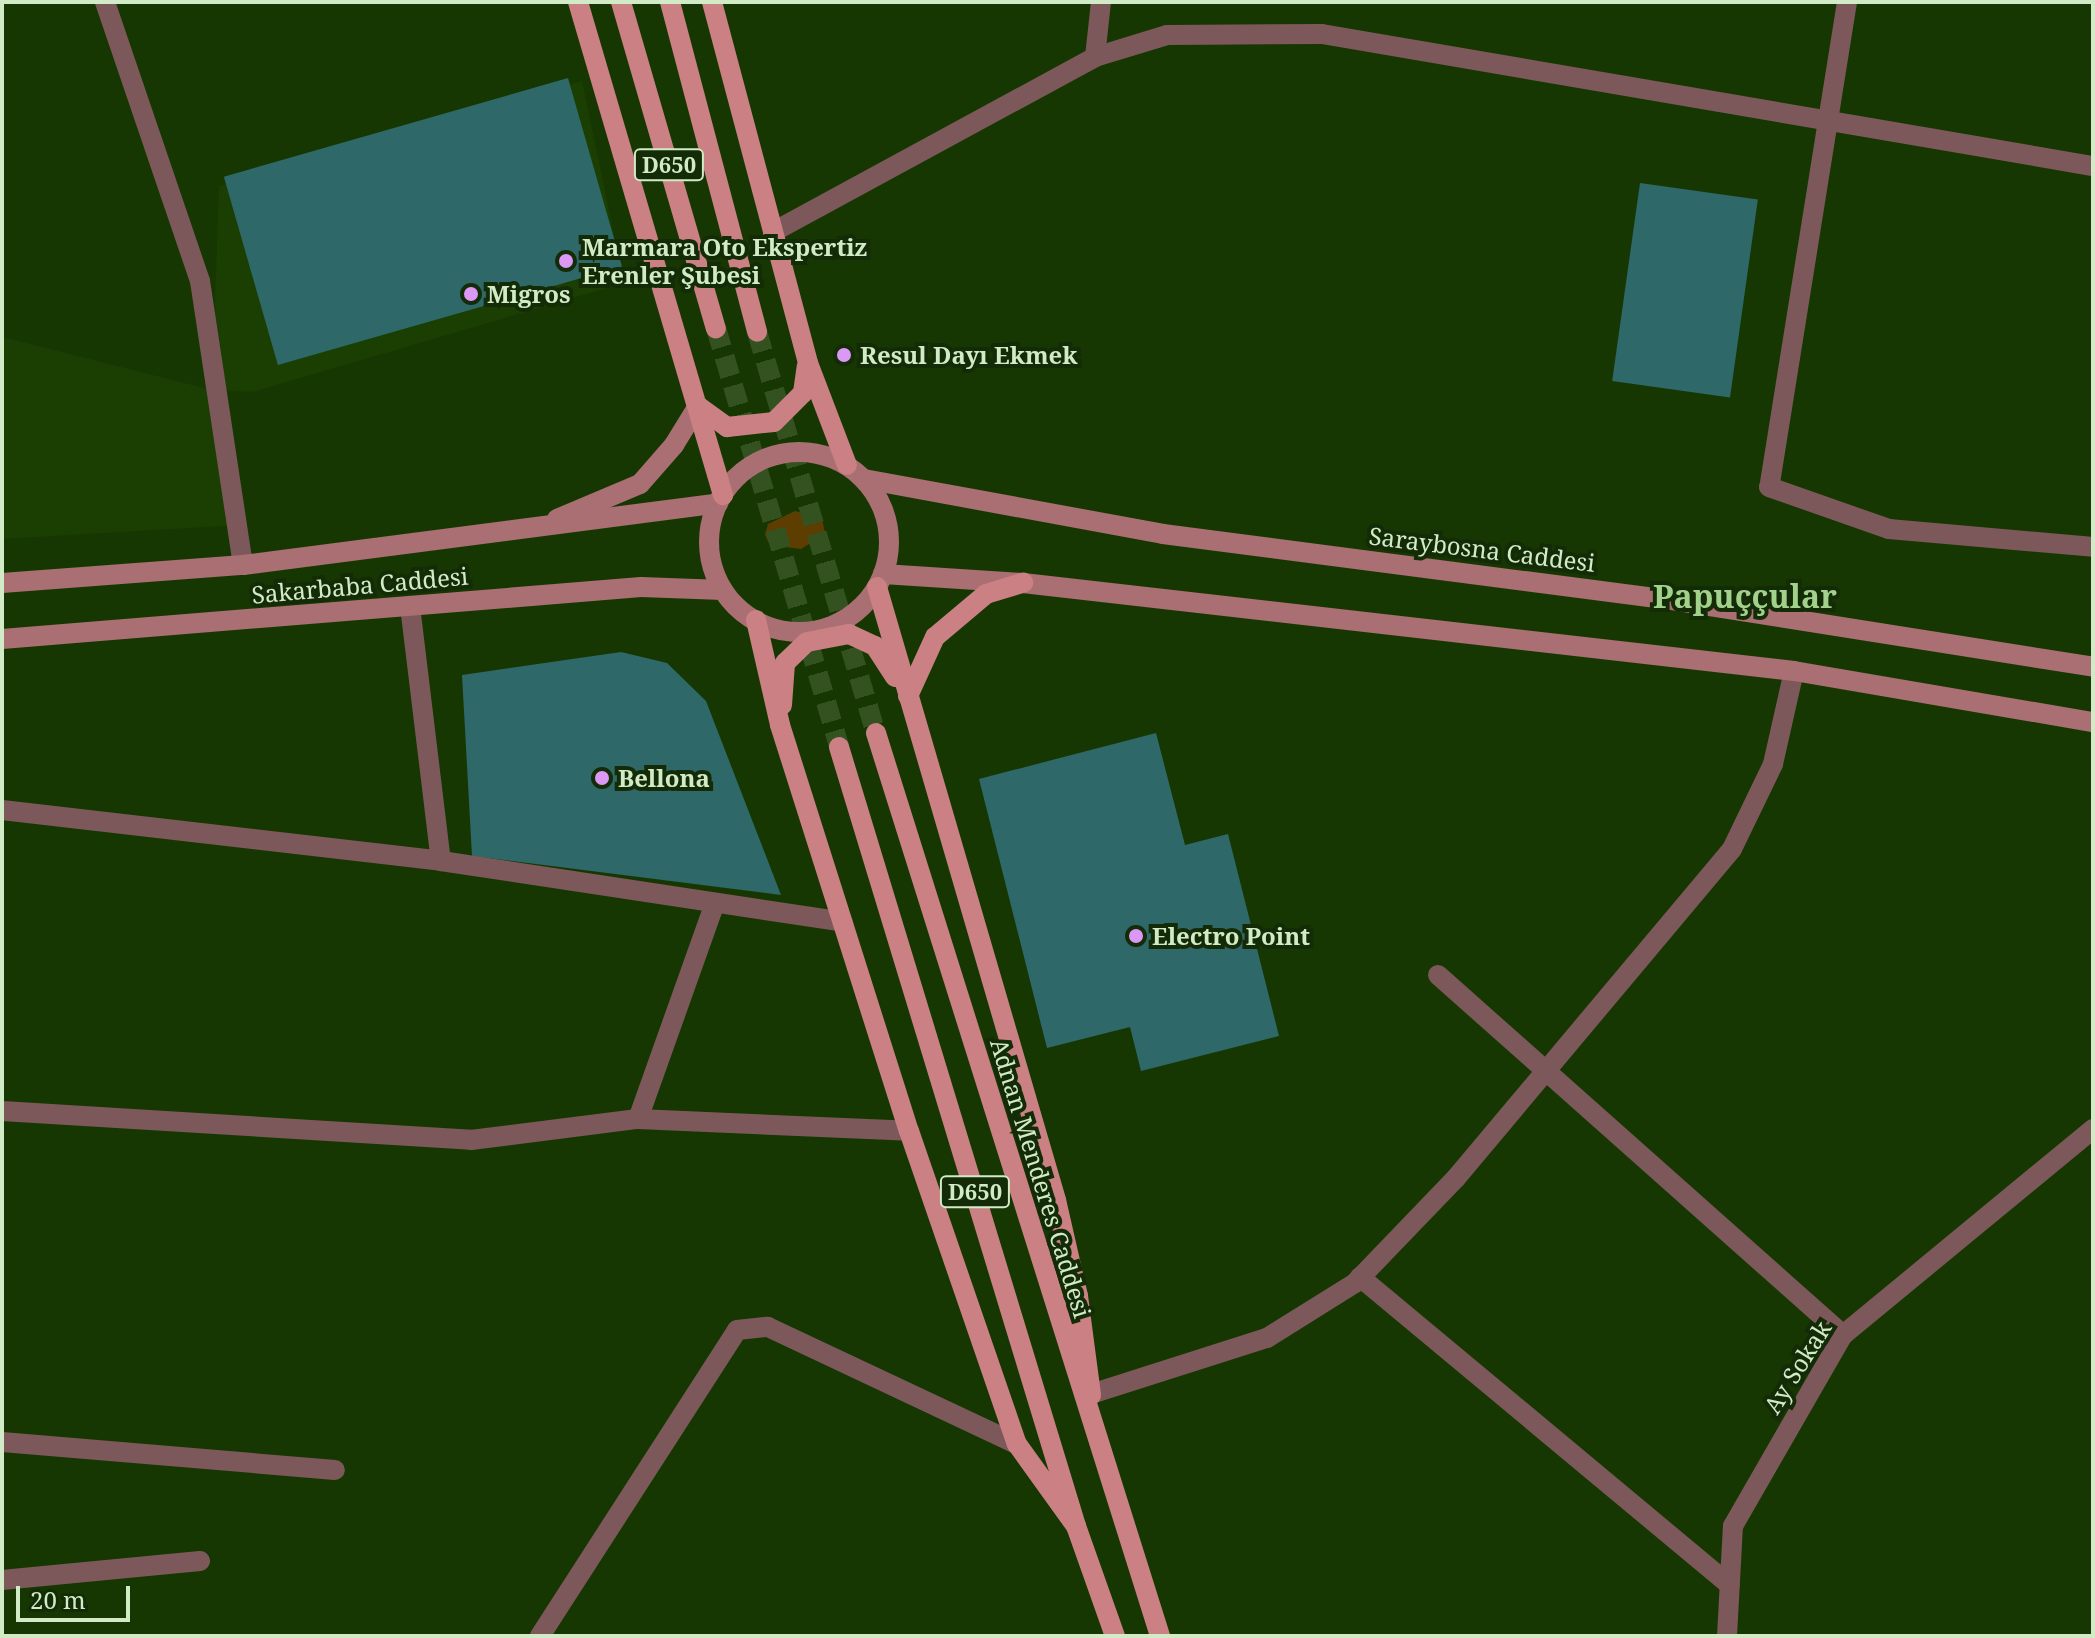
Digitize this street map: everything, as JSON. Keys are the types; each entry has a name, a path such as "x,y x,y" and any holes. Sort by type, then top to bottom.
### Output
{"main road":[{"path":"578,2 698,406 720,499"},
{"name":"D650","path":"621,2 716,328"},
{"path":"670,2 757,332"},
{"path":"712,2 808,363 847,465"},
{"path":"698,406 727,427 774,422 803,393 808,363"},
{"path":"525,532 640,484 674,445 698,406"},
{"path":"1097,1447 1078,1296 1056,1200 908,696 880,581 888,524 864,479 847,465 819,453 789,452 760,460 720,499 709,532 711,562 723,590 756,620 777,629 823,628 844,620 880,581 1023,583 1794,671 2093,722"},
{"name":"Saraybosna Caddesi","path":"864,479 1163,534 1678,601 2093,667"},
{"name":"Sakarbaba Caddesi","path":"2,583 243,565 525,532 720,499"},
{"path":"908,696 935,637 986,594 1023,583"},
{"name":"Sakarbaba Caddesi","path":"2,639 641,587 723,590"},
{"path":"756,620 780,725 842,922 909,1131 1017,1444 1076,1526"},
{"path":"780,725 785,663 807,642 849,634 875,646 908,696"},
{"name":"Adnan Menderes Caddesi","path":"876,733 1097,1447 1160,1636"},
{"name":"D650","path":"839,747 1076,1526 1115,1636"}],"street":[{"path":"105,2 200,281 243,565"},
{"path":"1095,57 1101,2"},
{"path":"1847,2 1769,487 1889,529 2093,547"},
{"path":"773,232 1095,57 1167,35 1322,34 2093,166"},
{"path":"410,606 441,861"},
{"path":"1091,1394 1267,1338 1360,1277 1456,1178 1732,849 1773,764 1794,671"},
{"path":"2,810 441,861 842,922"},
{"path":"638,1119 715,903"},
{"path":"1438,975 1843,1335"},
{"path":"2,1111 471,1140 638,1119 909,1131"},
{"name":"Ay Sokak","path":"1727,1636 1733,1526 1843,1335 2093,1129"},
{"path":"1360,1277 1730,1585"},
{"path":"540,1636 737,1330 768,1327 1017,1444"},
{"path":"2,1442 335,1470"},
{"path":"2,1580 200,1561"}],"shaded area":[{"path":"582,81 624,283 252,392 213,390 240,525 2,539 2,337 212,390 219,186"},
{"path":"795,511 822,518 825,534 801,549 770,545 765,535 768,524"}],"building":[{"path":"568,78 622,266 278,365 224,177"},
{"path":"1640,183 1758,200 1730,398 1612,381"},
{"name":"Bellona","path":"621,652 667,663 706,701 781,895 472,856 462,675"},
{"name":"Electro Point","path":"1156,733 1185,845 1228,834 1279,1036 1141,1071 1130,1027 1047,1048 979,779"}],"tunnel":[{"path":"716,328 839,747"},
{"path":"757,332 876,733"}],"place":[{"name":"Marmara Oto Ekspertiz Erenler Şubesi","path":"566,261"},
{"name":"Migros","path":"471,294"},
{"name":"Resul Dayı Ekmek","path":"844,355"},
{"name":"Bellona","path":"602,778"},
{"name":"Electro Point","path":"1136,936"}],"district":[{"name":"Papuççular","path":"1745,596"}]}
